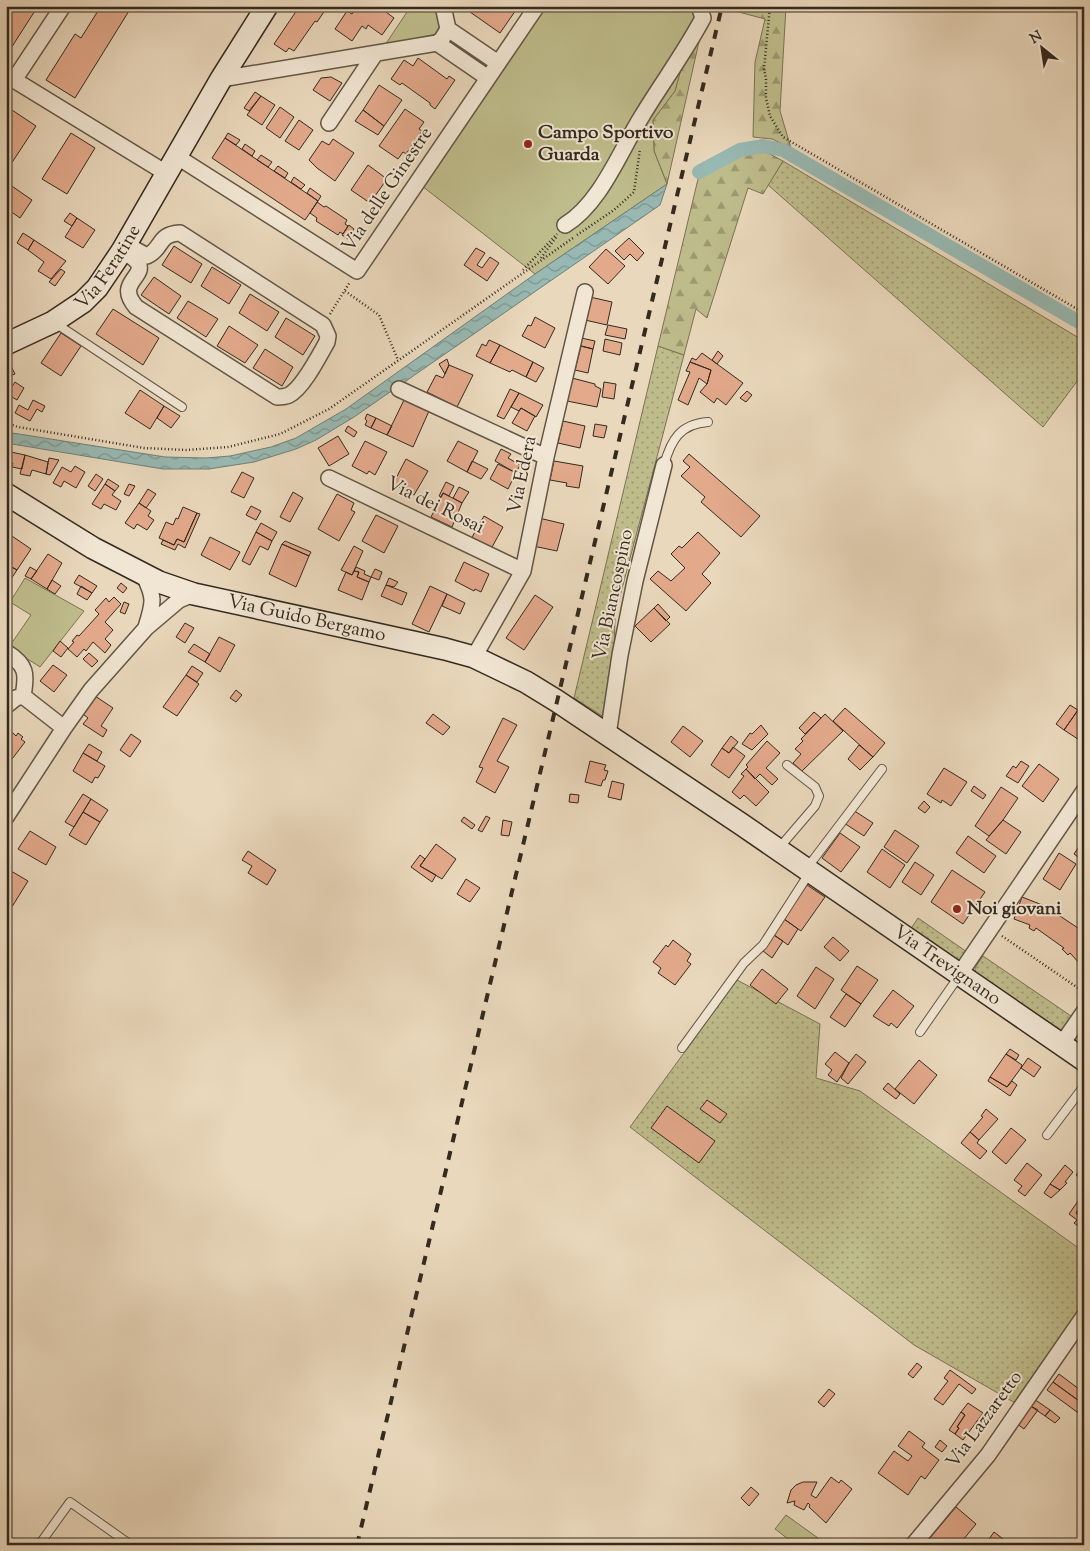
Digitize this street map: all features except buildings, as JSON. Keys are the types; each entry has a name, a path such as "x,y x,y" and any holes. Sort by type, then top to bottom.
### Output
{"main road":[{"name":"Via Feratine","path":"6,344 53,322 82,302 97,288 124,248 221,79 267,6"},
{"name":"Via Guido Bergamo","path":"6,494 93,548 159,582 194,594 474,657 540,690 608,735"},
{"name":"Via Trevignano","path":"608,735 1084,1060"}],"street":[{"path":"63,6 10,77 171,165 357,272"},
{"path":"221,79 437,43 448,29 443,6"},
{"name":"Via delle Ginestre","path":"357,272 537,6"},
{"path":"565,225 577,217 606,180 641,117 693,37 703,18 699,6"},
{"path":"448,29 498,62"},
{"path":"437,43 488,78"},
{"path":"330,123 375,54"},
{"path":"180,232 322,325 328,336 327,342 300,385 292,394 285,397 277,396 136,306 128,294 129,287 138,274 140,266 124,248 147,256 153,253 170,233 180,232"},
{"name":"Via Edera","path":"474,657 523,571 546,457 585,292"},
{"path":"399,389 546,457"},
{"name":"Via Biancospino","path":"608,735 622,646 664,465"},
{"name":"Via dei Rosai","path":"329,478 523,571"},
{"path":"143,574 152,591 152,605 146,628"},
{"path":"6,817 91,690 146,628 179,600 194,594"},
{"path":"6,652 14,656 24,668 26,679 22,696"},
{"path":"22,696 64,728"},
{"path":"6,706 22,696"},
{"path":"959,976 1084,791"},
{"path":"1061,1045 1084,1012"},
{"name":"Via Lazzaretto","path":"914,1545 988,1455 1084,1316"}],"lane":[{"path":"53,322 182,407"},
{"path":"664,465 669,447 680,432 698,422 708,422"},
{"path":"778,850 815,806 819,796 815,787 787,765"},
{"path":"682,1048 744,962 763,945 808,871 882,769"},
{"path":"920,1032 959,976"},
{"path":"1047,1135 1084,1086"},
{"path":"39,1545 70,1502 131,1545"}],"path":[{"path":"770,6 764,69 766,98 770,116 783,137 1084,313"},
{"path":"6,423 18,427 144,448 186,450 228,447 280,434 329,409 614,210 634,192 641,142"},
{"path":"540,260 565,225"},
{"path":"519,275 565,225"},
{"name":"Via delle Ginestre","path":"322,325 357,272"},
{"path":"345,291 379,315 398,361"},
{"path":"990,928 1084,992"}],"green space":[{"path":"411,6 438,6 442,26 437,34 385,45"},
{"path":"539,6 698,6 675,91 653,120 654,151 667,184 535,274 422,186"},
{"path":"698,6 707,6 667,184 654,151 653,120 675,91"},
{"path":"736,6 786,6 780,111 791,148 772,139 753,137 755,62 765,19 735,11"},
{"path":"453,37 486,59 480,68 448,45"},
{"path":"757,151 768,153 783,161 763,194 748,188 707,318 696,309 684,355 658,346 699,175 738,154"},
{"path":"783,161 1084,341 1084,372 1043,427 768,185"},
{"path":"658,346 684,355 615,615 614,661 604,717 574,698"},
{"path":"25,578 84,611 40,667 9,647 31,615 10,602"},
{"path":"918,918 967,952 956,967 908,933"},
{"path":"983,956 1074,1018 1065,1030 1054,1034 976,979 975,968"},
{"path":"737,980 820,1024 816,1078 860,1091 1084,1252 1084,1313 1017,1404 914,1345 630,1127"},
{"path":"786,1515 818,1538 813,1545 796,1545 775,1529"}],"water":[{"path":"667,184 660,205 354,417 316,440 296,449 254,462 209,469 163,469 6,443 6,432 165,457 206,458 230,456 271,447 296,438 346,409 535,274"}],"waterway":[{"path":"699,172 740,150 763,146 783,150 1084,325"}],"railway":[{"path":"357,1545 722,6"}],"place":[{"name":"Campo Sportivo Guarda","path":"528,144"},
{"name":"Noi giovani","path":"957,909"}]}
